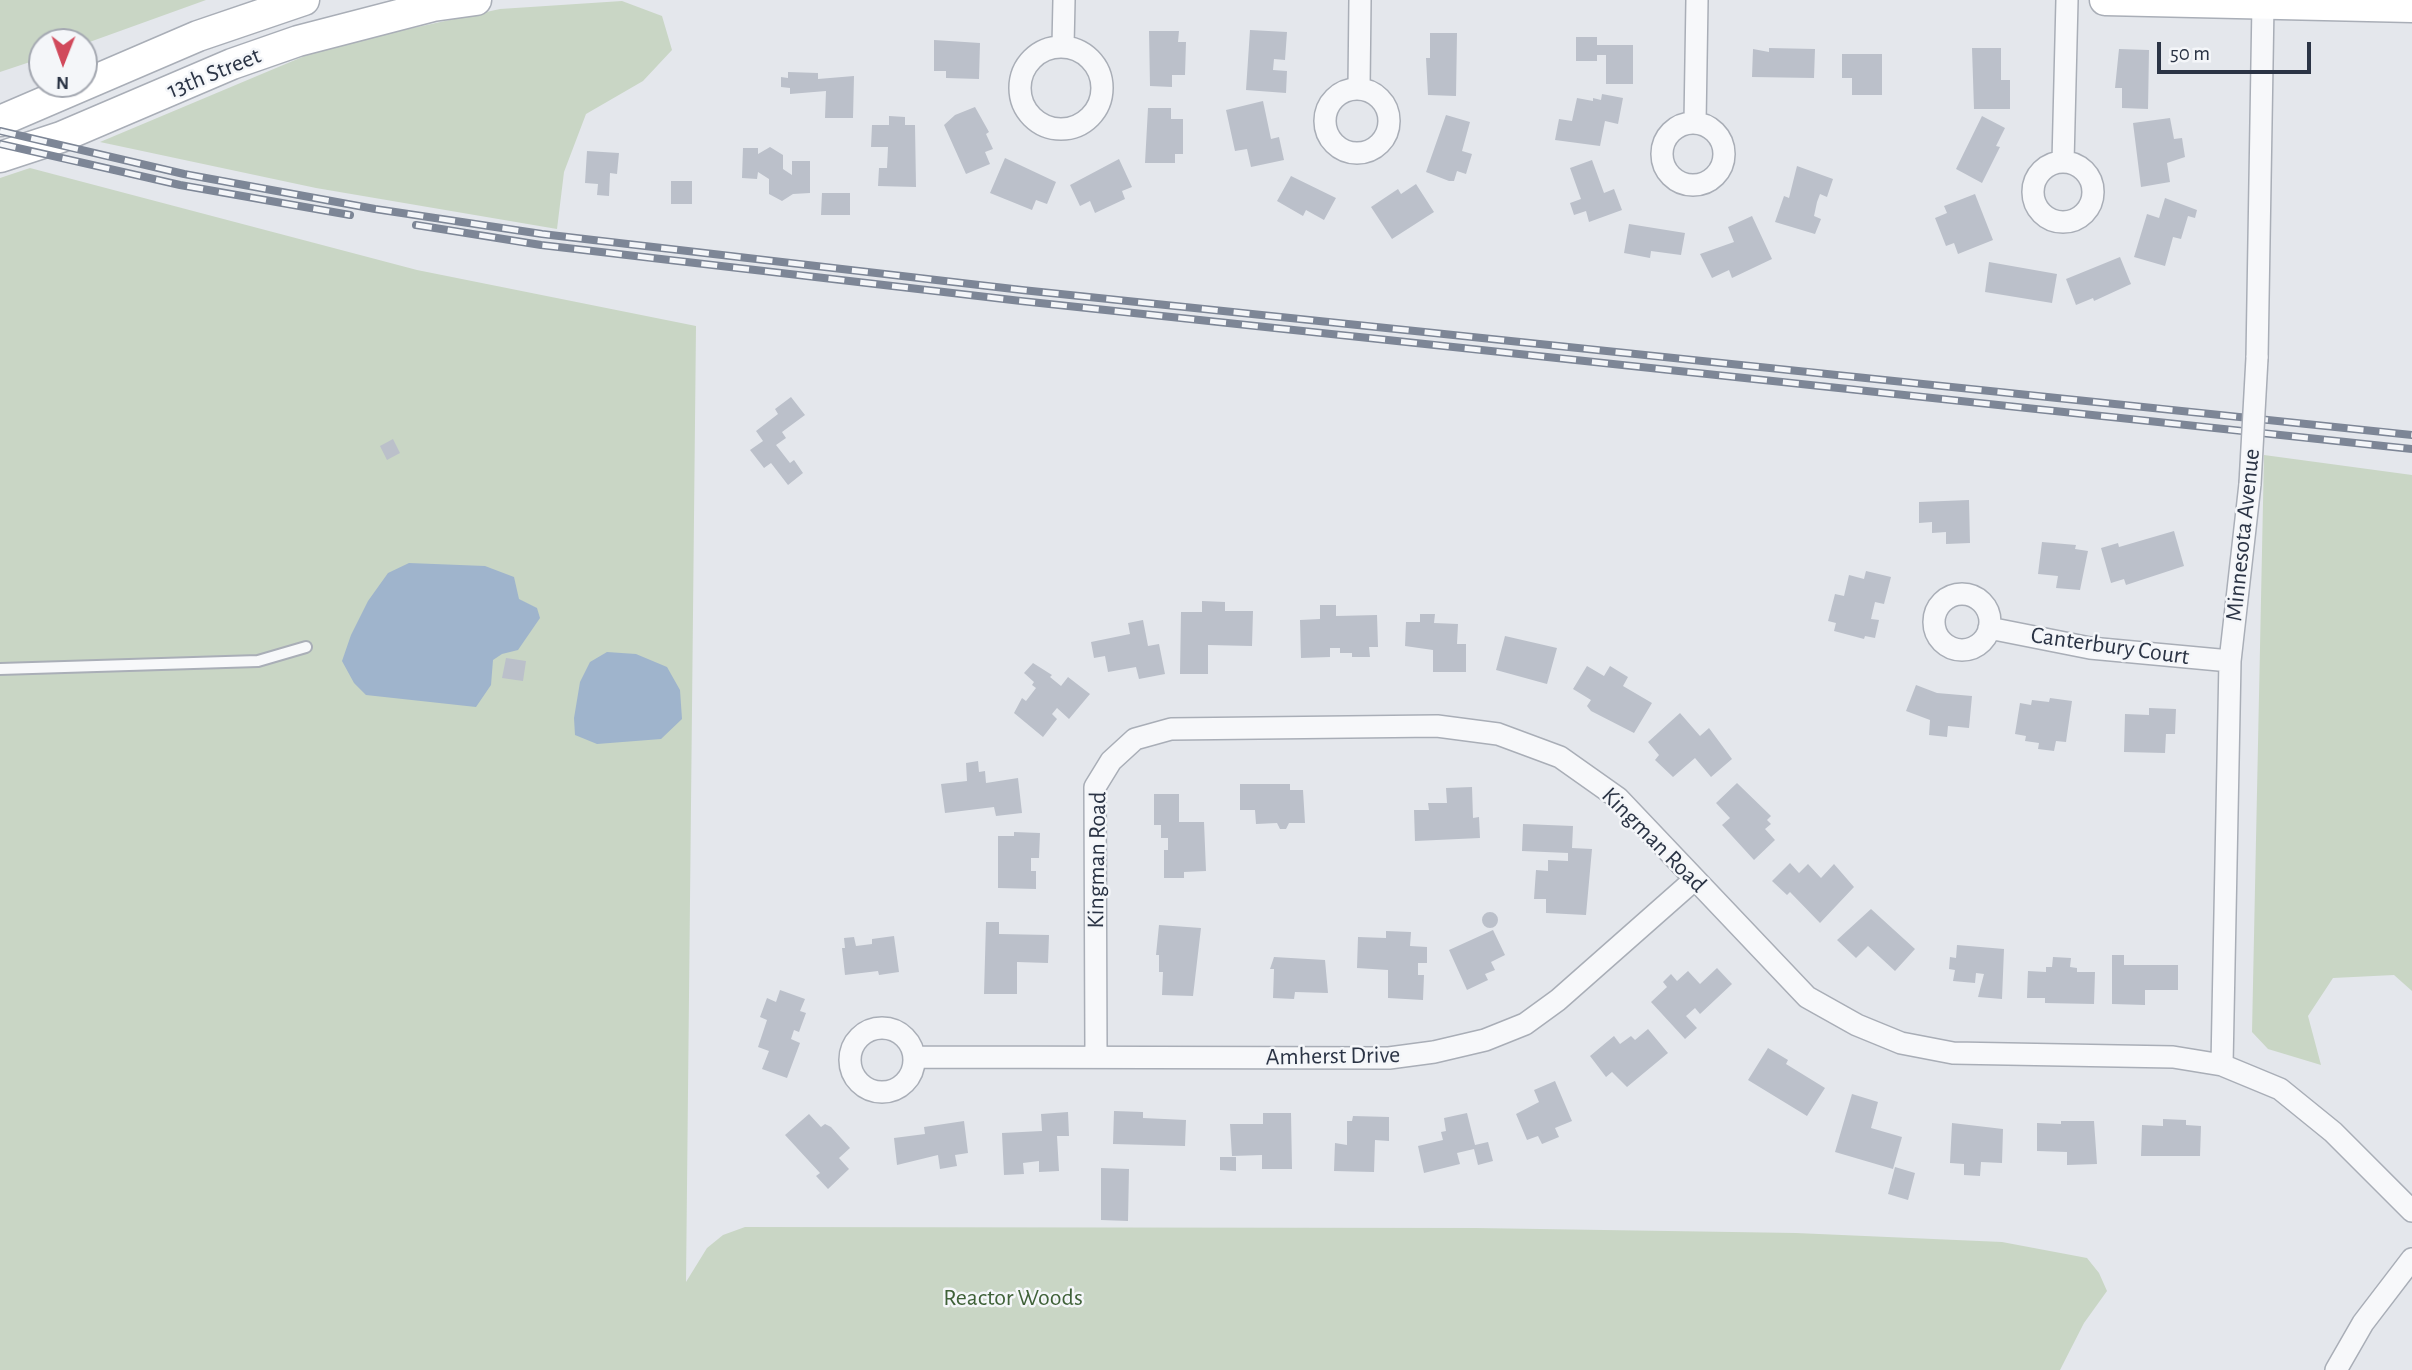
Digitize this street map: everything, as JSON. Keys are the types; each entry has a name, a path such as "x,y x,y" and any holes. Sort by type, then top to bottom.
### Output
{"main road":[{"name":"13th Street","path":"0,121 198,36 304,0"},
{"name":"13th Street","path":"0,157 61,137 232,64 298,41 433,3 476,0"},
{"path":"2105,0 2412,7"}],"street":[{"path":"1063,47 1064,0"},
{"path":"1359,88 1360,0"},
{"path":"1695,123 1697,0"},
{"path":"2063,162 2067,0"},
{"name":"Minnesota Avenue","path":"2222,1065 2230,662 2250,484 2258,358 2263,4"},
{"name":"Canterbury Court","path":"1989,628 2090,648 2230,662"},
{"name":"Kingman Road","path":"1096,1055 1095,787 1111,761 1135,739 1171,729 1437,726 1498,734 1560,757 1618,798 1807,997 1857,1025 1901,1043 1953,1053 2173,1058 2222,1065 2280,1089 2333,1132 2412,1210"},
{"name":"Amherst Drive","path":"914,1057 1096,1055 1389,1058 1434,1052 1485,1040 1525,1024 1558,1000 1694,880"},
{"path":"2336,1370 2363,1323 2412,1259"}],"lane":[{"path":"0,669 258,661 306,647"}],"green space":[{"path":"0,0 206,0 98,39 98,28 28,28 28,63 0,72"},
{"path":"622,1 662,16 672,50 643,81 586,114 564,172 557,229 316,188 100,142 326,47 500,9"},
{"name":"Reactor Woods","path":"30,168 417,270 696,326 686,1282 707,1248 723,1235 745,1227 1476,1228 1796,1233 2002,1242 2087,1258 2099,1273 2107,1291 2084,1323 2060,1370 0,1370 0,178"},
{"path":"2264,455 2412,475 2412,991 2394,975 2333,978 2308,1016 2321,1065 2268,1049 2252,1032"}],"water":[{"path":"409,563 485,566 514,577 519,599 537,608 540,618 518,650 502,654 493,660 491,685 476,707 366,695 354,683 342,661 368,601 388,573"},
{"path":"607,652 636,654 667,667 680,690 682,719 661,739 597,744 575,735 574,718 580,682 590,662"}],"building":[{"path":"1250,30 1287,32 1285,60 1274,59 1273,70 1287,71 1286,93 1246,90"},
{"path":"1149,31 1179,31 1178,42 1186,42 1185,75 1172,75 1172,87 1150,86"},
{"path":"1430,33 1457,33 1456,96 1428,95 1426,58 1430,58"},
{"path":"1576,37 1597,37 1597,45 1633,45 1633,84 1606,84 1606,55 1597,55 1597,61 1576,61"},
{"path":"934,40 980,43 979,79 946,78 946,71 934,71"},
{"path":"1769,48 1815,49 1814,78 1752,77 1753,49 1769,52"},
{"path":"1972,48 2001,48 2001,80 2010,80 2010,109 1974,109"},
{"path":"2119,49 2149,50 2148,109 2122,108 2122,88 2115,88"},
{"path":"1842,54 1882,54 1882,95 1852,95 1852,78 1842,78"},
{"path":"788,72 818,73 818,79 854,76 853,118 825,118 826,91 790,94 790,88 781,87 781,77 788,78"},
{"path":"1602,94 1623,98 1618,124 1605,121 1600,146 1555,140 1559,119 1572,121 1577,98 1601,100"},
{"path":"1263,101 1271,139 1279,137 1284,160 1251,167 1247,149 1235,151 1226,110"},
{"path":"975,107 989,132 986,134 993,149 985,152 990,164 966,174 944,125 955,115"},
{"path":"1148,108 1171,108 1171,119 1183,119 1183,154 1175,154 1175,163 1145,163"},
{"path":"1446,115 1470,122 1462,151 1472,154 1466,174 1457,171 1454,181 1426,172"},
{"path":"889,116 905,117 905,125 915,125 916,187 878,186 879,168 887,168 888,147 871,147 872,125 889,125"},
{"path":"1982,116 2005,128 1996,146 2000,147 1982,183 1956,169"},
{"path":"2170,118 2174,139 2182,138 2185,157 2167,163 2170,182 2141,187 2133,123"},
{"path":"770,147 783,155 783,169 792,175 792,161 810,161 810,193 793,194 782,201 769,194 769,179 758,172 757,179 742,178 743,148 758,148 758,154"},
{"path":"587,151 619,153 617,174 610,173 609,196 597,195 598,184 585,183"},
{"path":"1005,158 1056,182 1047,204 1036,200 1032,210 990,193"},
{"path":"1119,159 1132,187 1122,191 1125,199 1095,213 1090,201 1080,206 1070,185"},
{"path":"1592,160 1604,193 1614,189 1622,210 1589,222 1586,211 1574,215 1570,203 1581,199 1570,168"},
{"path":"1797,166 1833,179 1827,197 1820,194 1817,202 1814,216 1821,219 1815,234 1775,222 1784,196 1789,198"},
{"path":"1291,176 1336,198 1324,220 1306,210 1303,216 1277,201"},
{"path":"671,181 692,181 692,204 671,204"},
{"path":"1416,184 1434,212 1392,239 1371,207 1398,189 1401,194"},
{"path":"822,193 850,193 850,215 821,215"},
{"path":"1975,194 1993,240 1958,254 1954,243 1946,246 1935,218 1947,213 1944,206"},
{"path":"2165,198 2197,210 2195,218 2188,216 2181,239 2173,237 2165,266 2134,257 2147,214 2159,218"},
{"path":"1752,216 1772,259 1732,278 1729,270 1712,278 1700,254 1734,242 1728,227"},
{"path":"1629,224 1685,233 1681,255 1651,251 1650,258 1624,253"},
{"path":"2120,257 2131,284 2094,301 2093,298 2076,305 2066,279"},
{"path":"1989,262 2057,274 2052,303 1985,292"},
{"path":"791,397 805,415 782,432 786,438 776,445 790,463 794,460 803,473 788,485 771,463 764,468 750,450 763,441 756,431 778,414 775,409"},
{"path":"393,439 400,453 387,460 380,446"},
{"path":"1969,500 1970,543 1946,544 1946,532 1932,533 1932,522 1919,523 1919,502"},
{"path":"2174,531 2184,566 2126,585 2124,579 2111,583 2101,548 2118,543 2119,547"},
{"path":"2042,542 2076,545 2075,549 2088,551 2080,590 2056,588 2058,576 2038,574"},
{"path":"1866,571 1891,577 1884,604 1875,602 1871,619 1879,620 1875,638 1865,636 1864,639 1834,631 1836,623 1828,621 1835,594 1844,596 1849,575 1864,579"},
{"path":"1202,601 1225,602 1225,611 1253,611 1252,646 1208,645 1208,674 1180,674 1181,612 1202,612"},
{"path":"1320,605 1336,605 1336,616 1377,615 1378,647 1369,647 1370,657 1352,657 1352,653 1340,653 1340,648 1330,648 1330,657 1301,658 1300,620 1320,619"},
{"path":"1420,614 1435,614 1434,623 1458,624 1457,644 1466,644 1466,672 1433,672 1433,650 1405,646 1406,622 1420,622"},
{"path":"1143,620 1148,646 1159,644 1165,674 1139,679 1136,667 1108,672 1105,656 1094,658 1091,642 1130,634 1128,623"},
{"path":"1505,636 1557,648 1547,684 1496,670"},
{"path":"506,658 526,661 523,681 502,678"},
{"path":"1033,663 1052,675 1050,677 1061,686 1068,677 1090,694 1069,719 1057,708 1052,714 1057,719 1043,737 1014,713 1022,698 1026,701 1036,688 1032,685 1034,682 1024,673"},
{"path":"1587,666 1604,676 1610,666 1628,677 1623,686 1652,703 1634,733 1591,711 1587,706 1591,700 1573,689"},
{"path":"1916,685 1937,693 1972,696 1969,728 1948,726 1947,737 1929,735 1930,720 1906,711"},
{"path":"2050,698 2072,701 2066,742 2056,741 2054,751 2038,749 2039,743 2025,741 2026,736 2015,734 2020,703 2031,705 2032,700 2049,702"},
{"path":"2149,708 2176,709 2175,734 2166,734 2165,753 2124,752 2125,714 2149,715"},
{"path":"1680,713 1700,736 1709,728 1732,759 1711,777 1695,758 1673,777 1655,760 1659,755 1648,742"},
{"path":"978,761 979,772 985,771 986,783 1018,778 1022,813 996,816 994,807 945,813 941,784 967,781 966,763"},
{"path":"1737,783 1771,816 1767,820 1771,824 1765,829 1775,840 1754,860 1722,825 1730,818 1716,803"},
{"path":"1240,784 1290,784 1290,790 1303,790 1305,823 1289,823 1286,829 1280,829 1277,823 1256,824 1255,810 1240,810"},
{"path":"1472,787 1473,818 1479,817 1480,838 1415,841 1414,810 1429,810 1428,803 1447,803 1446,788"},
{"path":"1154,794 1179,794 1179,822 1204,822 1206,871 1184,872 1184,878 1164,878 1164,850 1168,850 1168,838 1161,838 1161,825 1154,825"},
{"path":"1523,824 1573,826 1572,848 1592,849 1586,915 1546,913 1546,899 1534,899 1536,870 1548,871 1548,860 1568,861 1568,853 1522,851"},
{"path":"1014,832 1040,833 1039,858 1031,858 1031,871 1036,871 1036,889 998,888 998,836 1014,836"},
{"path":"1790,863 1799,873 1808,864 1821,878 1834,864 1854,887 1820,923 1790,892 1787,895 1772,881"},
{"path":"1871,909 1915,949 1895,971 1868,946 1856,958 1837,940"},
{"path":"1487,912 1493,912 1498,920 1496,926 1487,928 1482,923 1482,917"},
{"path":"986,922 999,922 999,934 1049,935 1048,963 1017,962 1017,994 984,994"},
{"path":"1159,925 1201,928 1193,996 1162,995 1163,972 1159,972 1159,955 1156,955"},
{"path":"1493,930 1505,955 1491,962 1495,970 1485,974 1488,980 1467,990 1449,950"},
{"path":"1386,931 1411,932 1410,946 1427,947 1427,963 1418,963 1418,975 1424,975 1423,1000 1388,998 1388,970 1357,968 1358,937 1386,938"},
{"path":"894,936 899,972 879,975 878,971 845,975 842,948 845,948 844,938 854,937 856,946 872,944 872,939"},
{"path":"1957,945 2004,949 2002,999 1978,997 1984,974 1976,973 1975,983 1953,981 1955,970 1949,969 1950,957 1956,958"},
{"path":"2112,955 2124,955 2124,965 2178,965 2178,990 2145,990 2145,1005 2112,1004"},
{"path":"1274,957 1325,960 1328,993 1295,992 1294,999 1273,998 1274,969 1270,969"},
{"path":"2053,957 2071,958 2070,967 2077,968 2077,972 2095,972 2094,1004 2045,1003 2045,998 2027,998 2028,971 2046,972 2046,967 2052,967"},
{"path":"1717,968 1732,984 1700,1014 1695,1008 1686,1016 1697,1028 1685,1039 1651,1002 1667,987 1663,982 1671,974 1677,981 1688,971 1700,984"},
{"path":"780,990 805,999 800,1011 806,1013 799,1032 794,1030 791,1039 800,1043 787,1078 762,1069 769,1051 758,1047 767,1020 760,1017 767,998 776,1002"},
{"path":"1648,1029 1668,1053 1627,1087 1612,1072 1606,1077 1590,1056 1614,1036 1620,1044 1631,1036 1635,1040"},
{"path":"1768,1048 1788,1060 1786,1064 1825,1088 1807,1116 1748,1080"},
{"path":"1555,1081 1572,1121 1555,1128 1559,1137 1542,1144 1538,1136 1527,1140 1516,1114 1539,1102 1534,1090"},
{"path":"1852,1094 1878,1102 1871,1128 1902,1137 1893,1169 1835,1152"},
{"path":"1114,1111 1143,1112 1143,1118 1186,1120 1185,1146 1113,1144"},
{"path":"1068,1112 1069,1136 1057,1136 1059,1171 1039,1172 1039,1161 1023,1163 1024,1174 1004,1175 1002,1133 1042,1131 1041,1114"},
{"path":"1263,1113 1291,1113 1292,1169 1262,1169 1262,1155 1232,1156 1230,1124 1263,1124"},
{"path":"1467,1113 1475,1145 1488,1142 1493,1161 1478,1165 1474,1149 1457,1153 1460,1164 1424,1173 1418,1146 1443,1140 1441,1132 1446,1131 1444,1118"},
{"path":"809,1114 821,1127 825,1124 831,1127 850,1148 839,1158 849,1169 828,1189 816,1176 820,1173 785,1135"},
{"path":"1353,1116 1389,1117 1389,1141 1375,1140 1374,1172 1334,1171 1335,1143 1347,1145 1347,1121 1352,1121"},
{"path":"2163,1119 2186,1120 2186,1125 2201,1126 2200,1156 2141,1156 2142,1125 2163,1126"},
{"path":"964,1121 968,1153 955,1155 957,1166 940,1169 938,1155 897,1165 894,1138 925,1134 924,1127"},
{"path":"2061,1121 2094,1121 2097,1164 2067,1165 2067,1152 2037,1151 2037,1123 2061,1124"},
{"path":"1952,1123 2003,1129 2002,1163 1981,1162 1980,1176 1964,1175 1964,1164 1950,1163"},
{"path":"1220,1157 1236,1157 1236,1171 1220,1170"},
{"path":"1895,1167 1915,1173 1908,1200 1888,1194"},
{"path":"1101,1168 1129,1169 1128,1221 1101,1220"}],"railway":[{"path":"0,131 184,174 375,209 542,234 1022,290 2412,435"},
{"path":"0,144 180,185 350,215"},
{"path":"416,225 541,245 1021,301 2412,449"}]}
